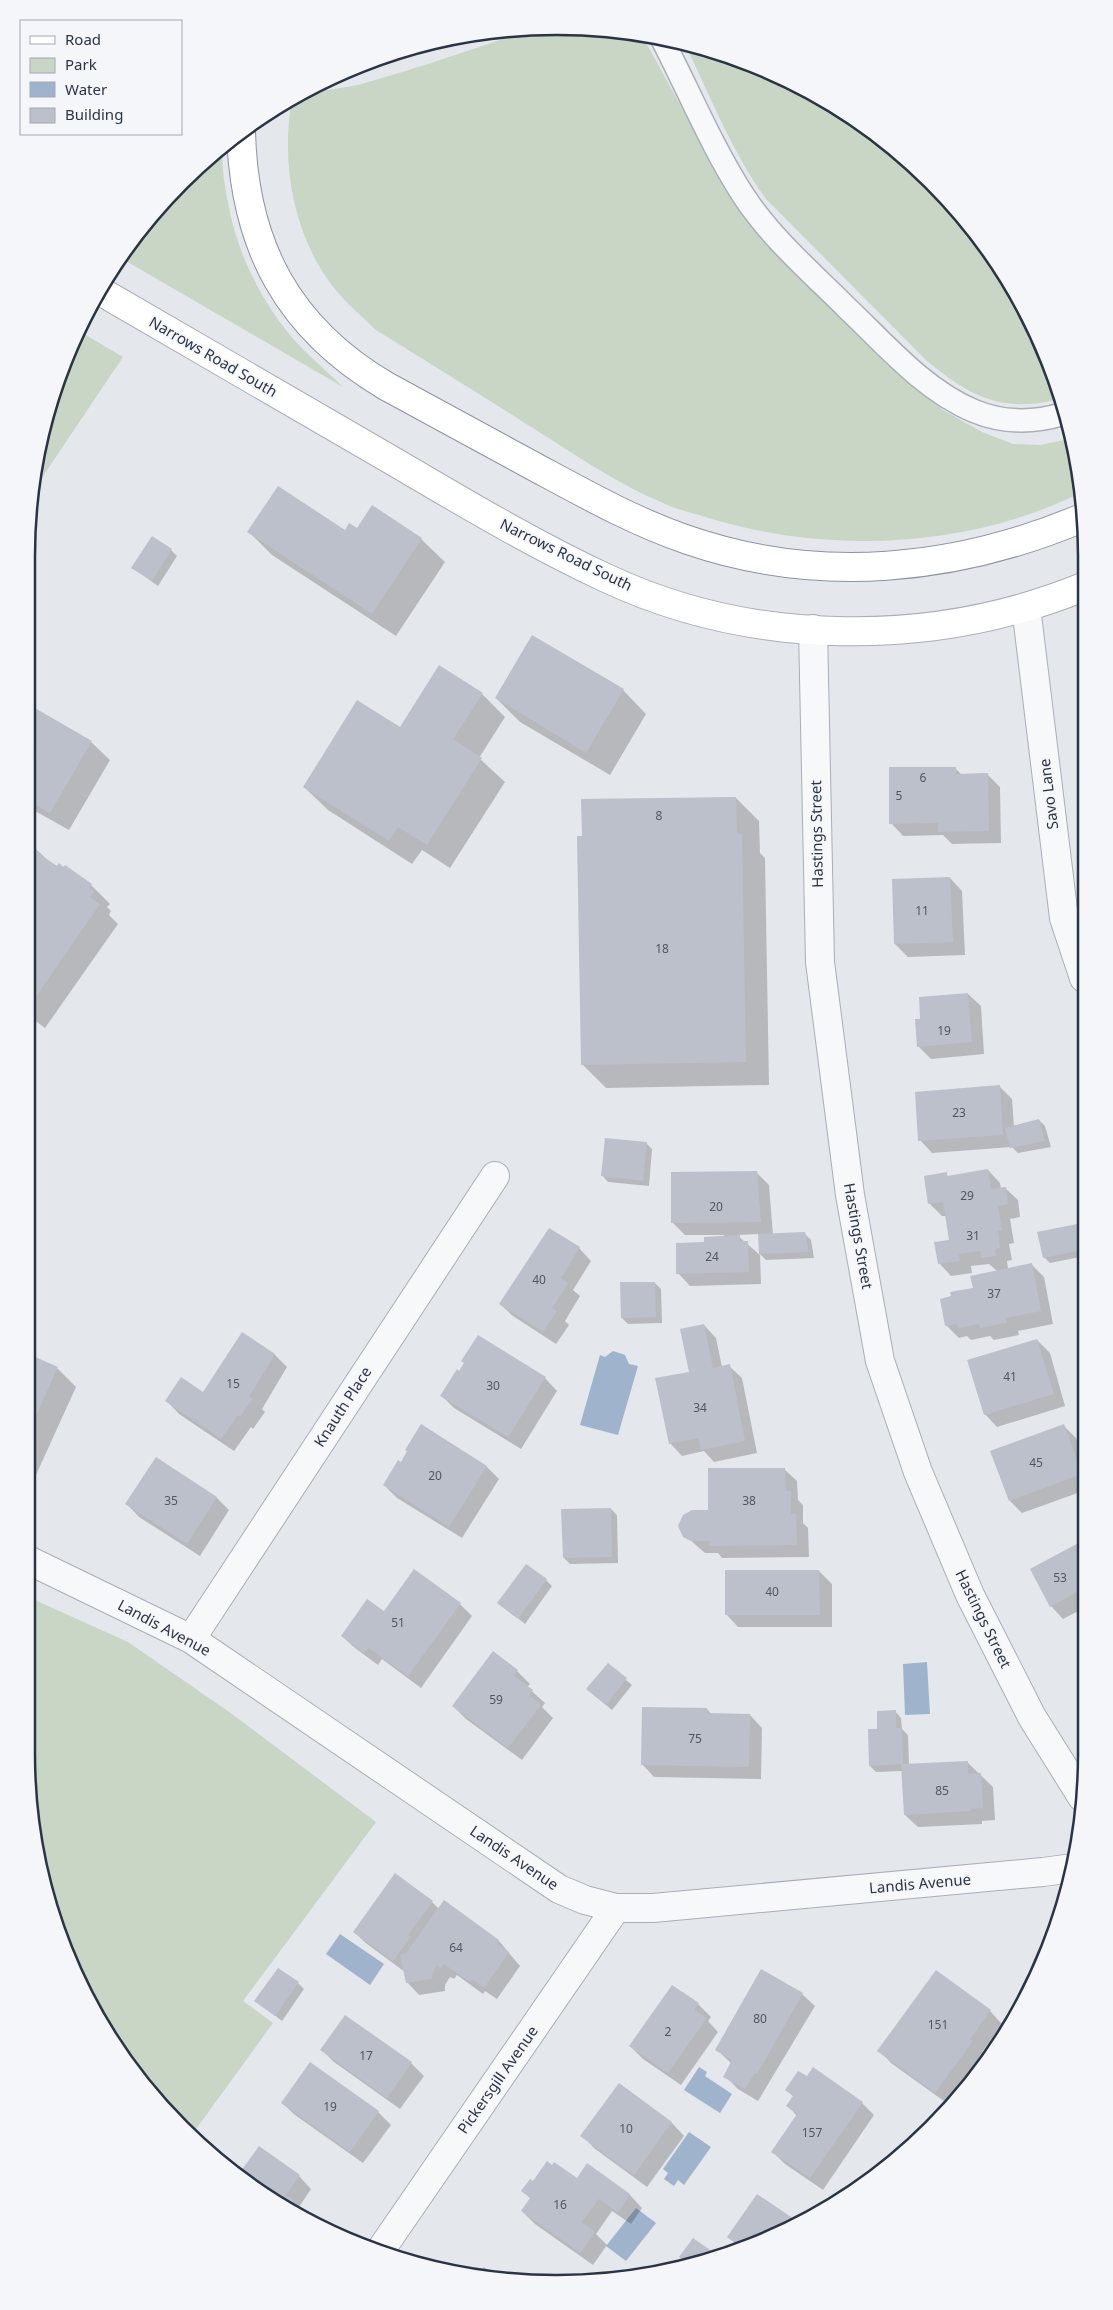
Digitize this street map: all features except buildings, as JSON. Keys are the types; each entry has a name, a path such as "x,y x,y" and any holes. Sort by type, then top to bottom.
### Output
{"main road":[{"path":"243,140 246,191 254,227 265,255 279,282 313,330 334,350 365,374 619,511 688,540 727,552 776,562 827,567 870,567 958,558 1004,547 1077,520"},
{"name":"Narrows Road South","path":"106,294 480,512 607,579 674,604 742,622 853,632 934,626 981,618 1026,607 1078,588"}],"street":[{"name":"Savo Lane","path":"1026,607 1064,918 1078,960"},
{"name":"Hastings Street","path":"813,629 820,962 850,1195 880,1361 918,1472 970,1595 1032,1717 1077,1789"},
{"name":"Knauth Place","path":"191,1639 495,1176"},
{"name":"Landis Avenue","path":"35,1562 191,1639 559,1889 585,1900 616,1908 654,1908 1065,1869"},
{"name":"Pickersgill Avenue","path":"384,2245 616,1908"}],"lane":[{"path":"666,47 726,167 763,222 815,277 903,361 926,382 974,411 1020,421 1046,419 1058,415"}],"green space":[{"path":"522,36 591,36 645,43 705,150 817,292 943,410 982,432 1013,444 1040,445 1064,440 1075,495 1038,511 991,526 942,535 893,540 843,541 794,536 746,528 667,505 630,487 582,460 376,330 349,305 331,284 314,257 305,236 297,214 289,168 288,145 291,108 322,91 386,77 507,37"},
{"path":"689,53 724,63 787,89 846,123 900,164 949,213 990,267 1024,326 1038,357 1053,400 1020,404 1003,403 987,399 957,383 926,360 766,199 732,143"},
{"path":"223,156 225,185 233,227 254,279 273,312 296,342 343,387 127,262 164,213"},
{"path":"85,335 123,357 40,480 53,422 63,389"},
{"path":"35,1600 128,1642 232,1714 376,1822 243,2001 273,2023 196,2129 164,2097 143,2071 105,2014 75,1953 63,1921 45,1855 39,1822 35,1754"}],"water":[{"path":"613,1351 625,1355 629,1364 638,1366 618,1435 580,1425 600,1355 605,1357"},
{"path":"927,1662 930,1714 905,1715 903,1664"},
{"path":"340,1934 384,1964 370,1985 326,1954"},
{"path":"699,2067 707,2072 705,2076 732,2094 720,2113 684,2090"},
{"path":"689,2132 711,2147 684,2185 678,2180 674,2186 664,2179 668,2173 663,2169"},
{"path":"636,2208 656,2223 626,2261 606,2246"}]}
